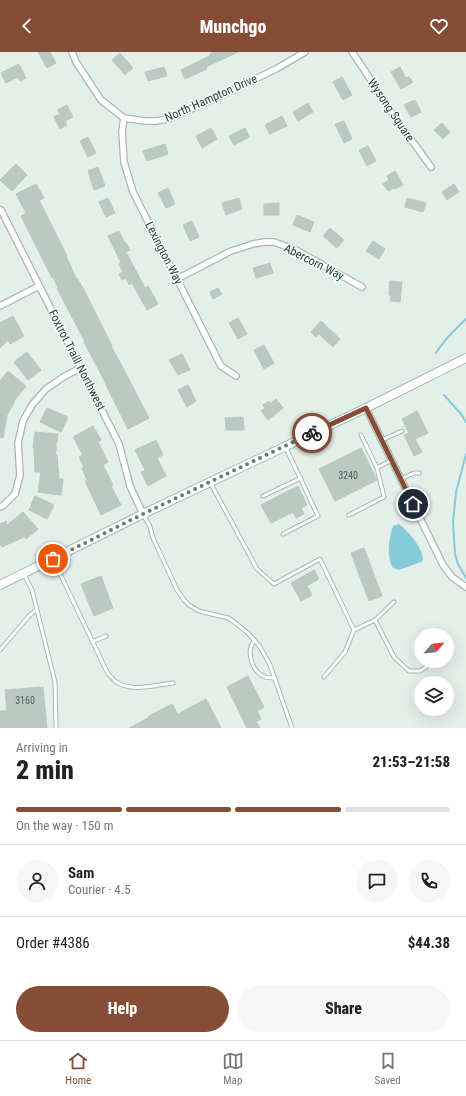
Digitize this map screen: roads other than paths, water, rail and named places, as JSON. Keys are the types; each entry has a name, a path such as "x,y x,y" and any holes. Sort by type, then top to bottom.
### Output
{"street":[{"name":"North Hampton Drive","path":"72,52 76,62 101,100 124,118 145,121 168,119 218,97 305,52"},
{"name":"Wysong Square","path":"352,52 389,109 431,167"},
{"name":"Lexington Way","path":"124,118 122,132 124,162 132,192 221,366 236,376"},
{"name":"Foxtrot Traill Northwest","path":"0,210 119,444 130,486 143,514"},
{"name":"Abercorn Way","path":"177,279 231,251 253,244 274,242 296,250 362,287"},
{"path":"0,306 39,286"},
{"path":"0,585 143,514 366,408 466,358"},
{"path":"0,507 3,506 15,494 20,475 18,443 23,420 32,405 46,390 65,376 81,368"},
{"path":"366,408 444,565 452,577 466,587"}],"lane":[{"path":"382,440 402,431"},
{"path":"348,515 384,497 377,468 361,435"},
{"path":"283,534 318,516 285,446"},
{"path":"377,468 392,460"},
{"path":"401,479 414,473 419,473"},
{"path":"263,496 301,478"},
{"path":"210,482 257,569 274,584 320,559 354,630"},
{"path":"143,514 177,590 184,601 199,611 228,618 241,626 255,640 268,660 292,728"},
{"path":"53,559 108,674 116,682 128,686 141,688 173,684"},
{"path":"24,574 32,590 55,682 56,728"},
{"path":"324,677 345,652 354,630 375,620 394,602"},
{"path":"0,650 36,610"},
{"path":"375,620 394,657 409,671 420,671 424,668"},
{"path":"92,642 106,636"},
{"path":"255,640 251,646 251,662 263,676 275,678"}],"water":[{"path":"399,524 411,535 418,545 421,550 423,560 399,570 393,568 389,559 389,541 393,526"}],"waterway":[{"path":"436,353 446,339 466,319"},
{"path":"444,395 466,422"},
{"path":"466,454 456,492 453,522 455,554 458,564 466,578"}]}
